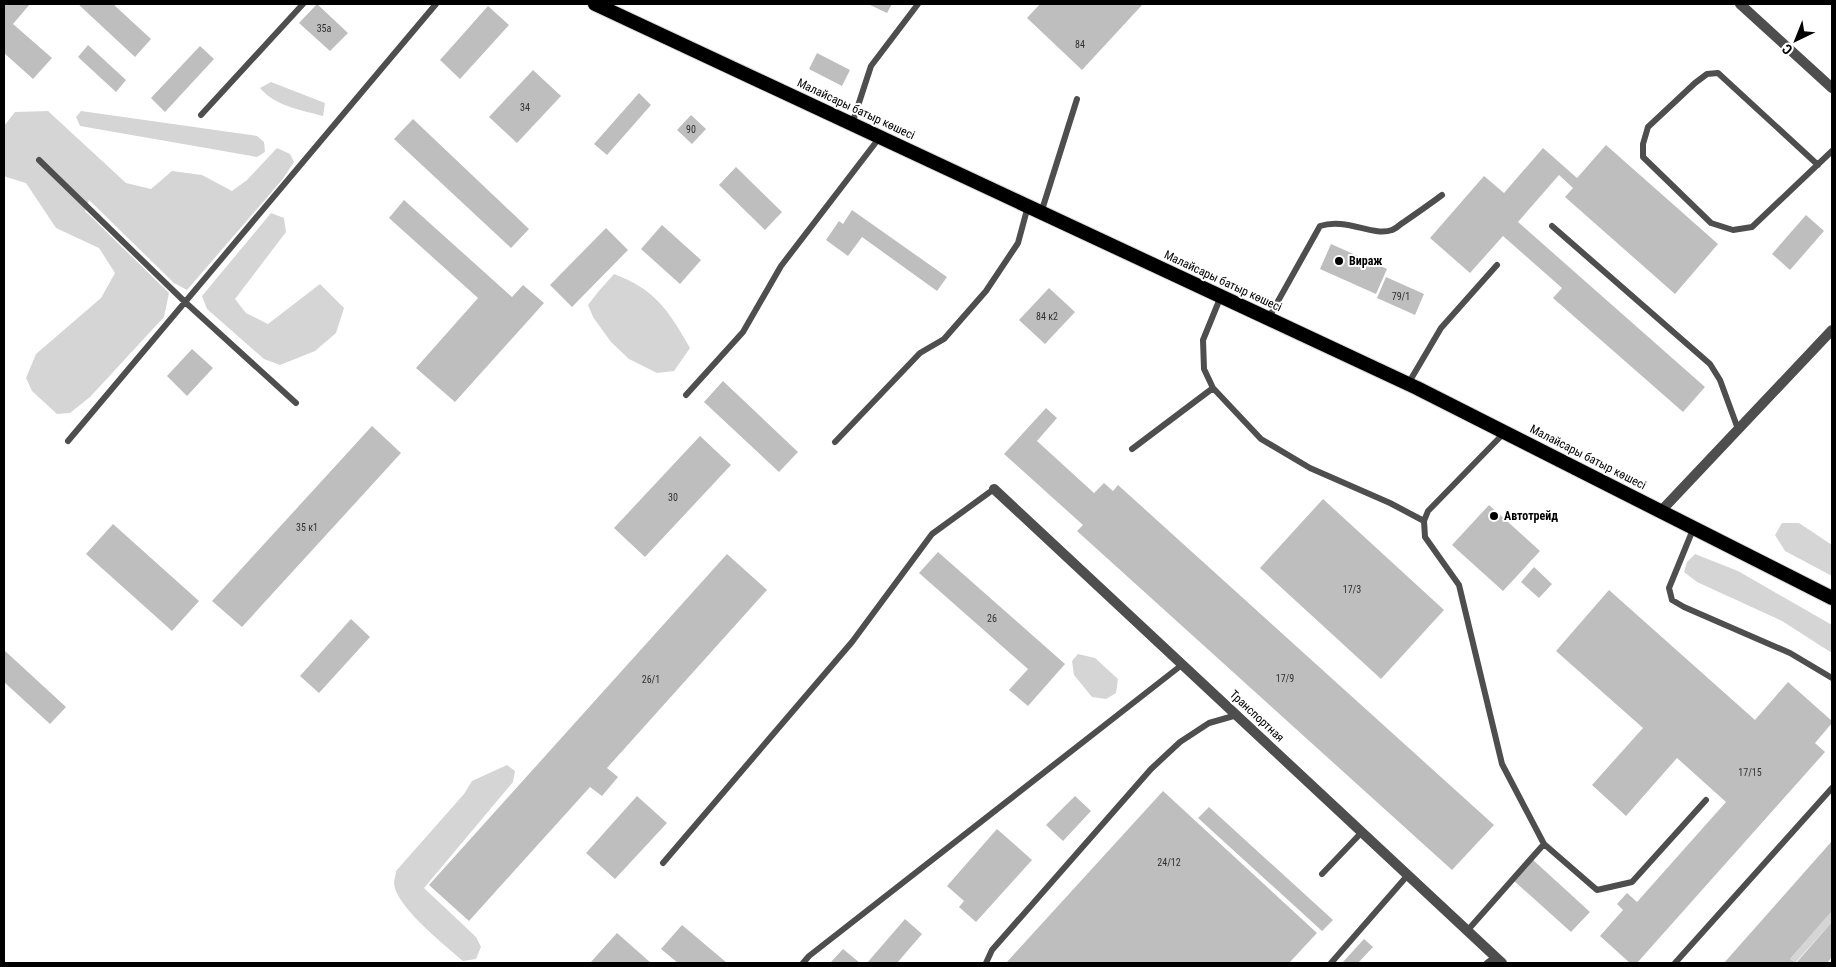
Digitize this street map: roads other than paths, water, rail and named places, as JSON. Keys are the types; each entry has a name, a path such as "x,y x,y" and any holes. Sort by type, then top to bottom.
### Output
{"highway":[{"name":"Малайсары батыр көшесі","path":"595,4 1408,384 1832,598"}],"street":[{"path":"1740,4 1832,88"},
{"path":"1661,511 1832,330"},
{"name":"Транспортная","path":"994,489 1237,714 1467,931 1494,961"}],"lane":[{"path":"201,115 302,4"},
{"path":"68,441 436,4"},
{"path":"852,124 871,66 918,4"},
{"path":"1818,165 1718,73 1707,74 1648,127 1643,144 1643,157 1711,223 1733,230 1752,227 1818,165 1832,151"},
{"path":"1041,213 1077,99"},
{"path":"686,394 743,332 781,266 880,137"},
{"path":"39,160 185,302 296,404"},
{"path":"1268,318 1320,226 1328,223 1352,225 1377,231 1391,231 1442,195"},
{"path":"835,442 920,353 944,339 986,291 1018,243 1028,206"},
{"path":"1552,226 1710,364 1720,380 1738,429"},
{"path":"1408,384 1441,328 1497,265"},
{"path":"1221,296 1203,340 1204,369 1213,388 1261,439 1310,468 1390,503 1424,521"},
{"path":"1132,449 1213,388"},
{"path":"1505,432 1428,511 1423,530 1428,543 1459,586 1502,764 1544,844 1597,890 1632,882 1706,800"},
{"path":"664,863 852,642 932,534 994,489"},
{"path":"1694,527 1669,588 1672,600 1684,608 1790,653 1832,678"},
{"path":"803,963 817,950 1183,664"},
{"path":"986,963 992,950 1151,769 1180,742 1209,723 1237,714"},
{"path":"1675,963 1832,788"},
{"path":"1322,874 1362,832"},
{"path":"1467,931 1544,844"},
{"path":"1331,963 1407,876"}],"place":[{"name":"Вираж","path":"1339,261"},
{"name":"Автотрейд","path":"1494,516"}]}
